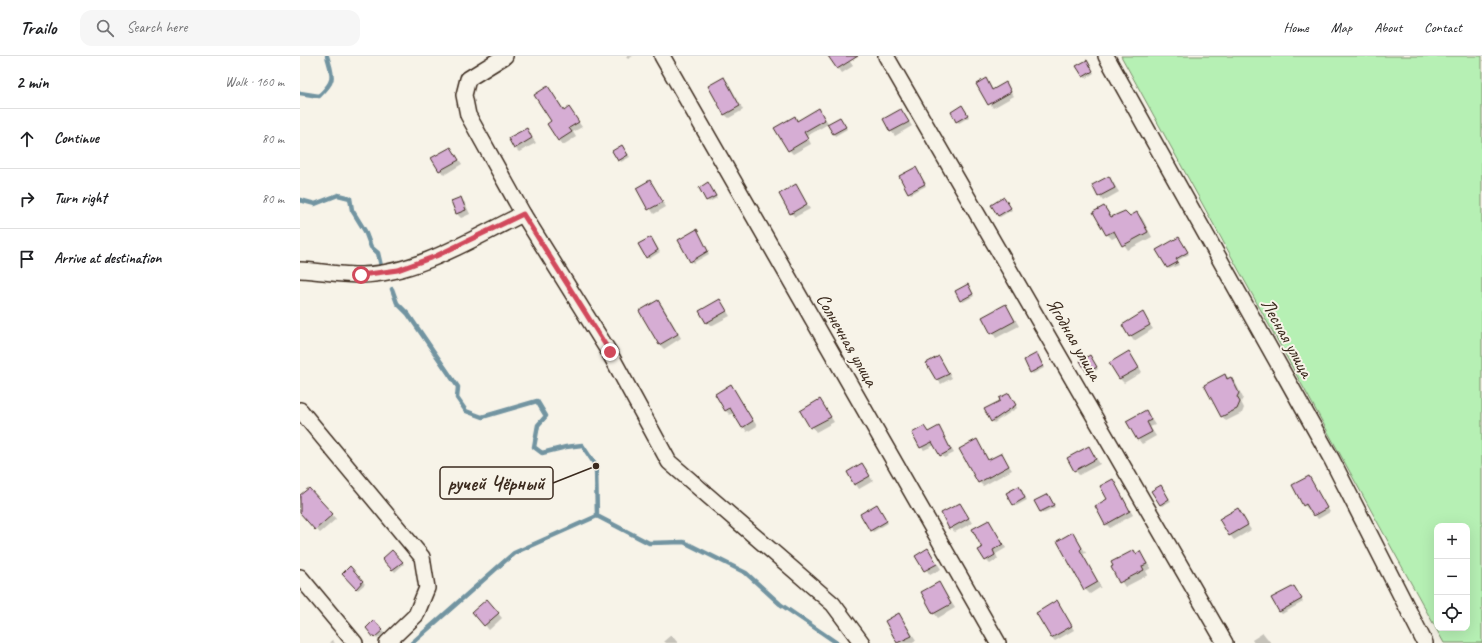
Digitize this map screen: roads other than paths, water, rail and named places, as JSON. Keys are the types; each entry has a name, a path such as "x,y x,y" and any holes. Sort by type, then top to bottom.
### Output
{"street":[{"path":"505,56 468,79 464,95 468,115 523,214 610,352 669,462 833,604 862,643"},
{"name":"Солнечная улица","path":"662,56 998,643"},
{"name":"Ягодная улица","path":"886,56 1225,643"},
{"name":"Лесная улица","path":"1106,56 1332,460 1425,643"},
{"path":"300,270 361,275 398,270 436,256 523,214"},
{"path":"300,410 422,557 427,588 416,615 387,643"},
{"path":"300,577 355,643"}],"waterway":[{"path":"300,93 319,96 331,82 332,74 327,56"},
{"path":"300,200 315,204 338,195 350,198 352,210 365,231 371,247 378,253 381,266"},
{"path":"392,289 397,303 408,314 458,387 457,398 466,411 482,417 537,401 546,416 538,425 534,447 542,453 582,445 596,466 597,516 649,543 684,542 746,573 780,604 837,643"},
{"path":"412,643 514,553 597,516"}],"place":[{"name":"ручей Чёрный","path":"596,466"}]}
